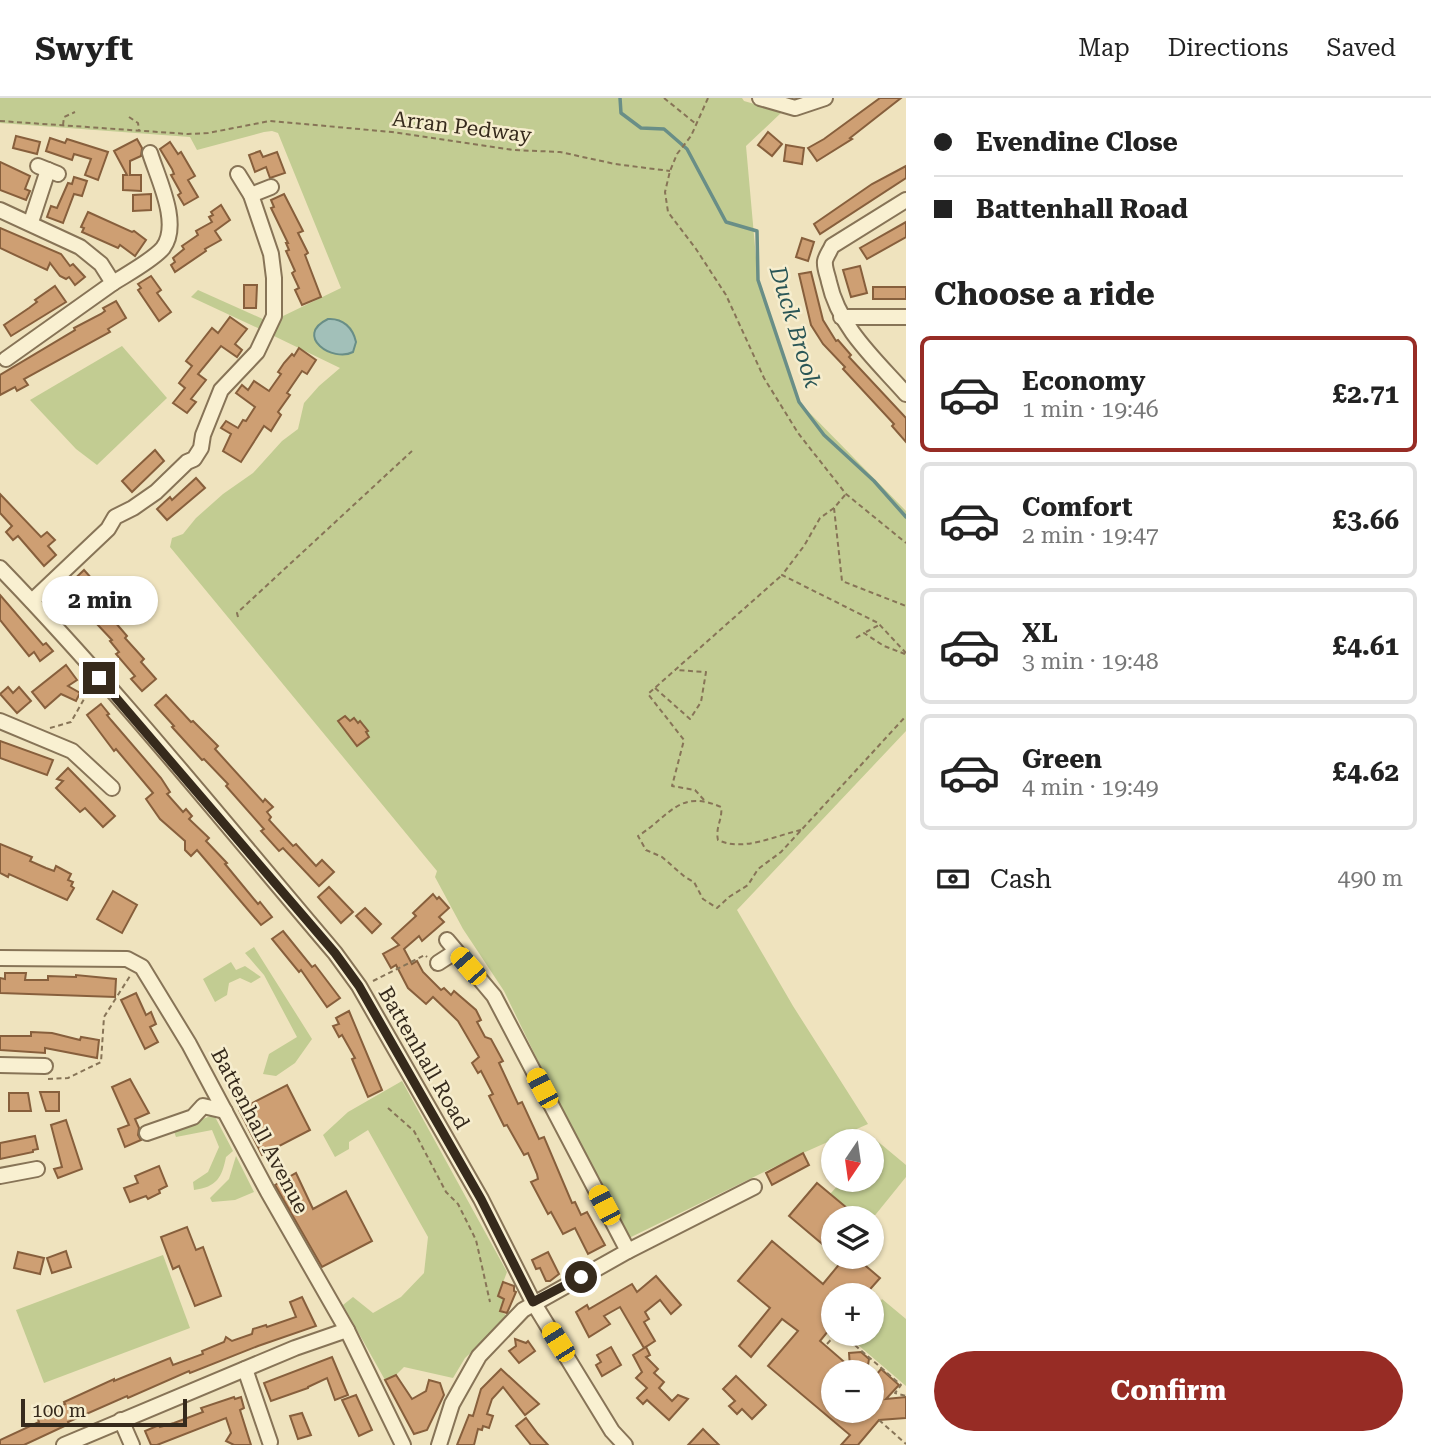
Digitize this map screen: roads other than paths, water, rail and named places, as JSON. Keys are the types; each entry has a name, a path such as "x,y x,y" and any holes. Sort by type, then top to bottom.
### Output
{"street":[{"path":"760,98 795,108 825,98"},
{"path":"6,359 162,250 171,230 171,219 150,153"},
{"path":"31,222 48,170"},
{"path":"32,601 108,529 115,517 133,509 156,492 187,462 190,449 203,435 221,390 257,352 274,316 274,278 271,254 251,195 238,174"},
{"path":"251,195 271,187"},
{"path":"906,200 832,246 825,258 832,294 841,317 906,394"},
{"path":"0,210 31,222 80,247 101,264 113,283"},
{"path":"841,317 906,317"},
{"name":"Battenhall Road","path":"0,568 99,678 335,953 359,986 481,1199 533,1302 612,1431 625,1445"},
{"path":"0,721 32,732 72,751 112,788"},
{"path":"438,963 451,946 494,996 628,1251"},
{"name":"Battenhall Avenue","path":"0,958 127,959 142,967 189,1044 347,1330 403,1445"},
{"path":"0,1065 45,1066"},
{"path":"147,1133 194,1117 202,1107 225,1111"},
{"path":"0,1176 37,1169"},
{"path":"439,1445 452,1404 479,1356 523,1310 628,1251 754,1187"},
{"path":"64,1445 347,1330"},
{"path":"245,1370 270,1442"},
{"path":"121,1420 132,1445"}],"water":[{"path":"328,319 343,322 350,328 356,342 353,352 336,354 327,351 315,340 314,333 318,326"}],"waterway":[{"name":"Duck Brook","path":"620,98 621,113 641,128 664,129 687,149 726,222 757,231 758,280 799,402 824,435 874,481 906,517"}]}
